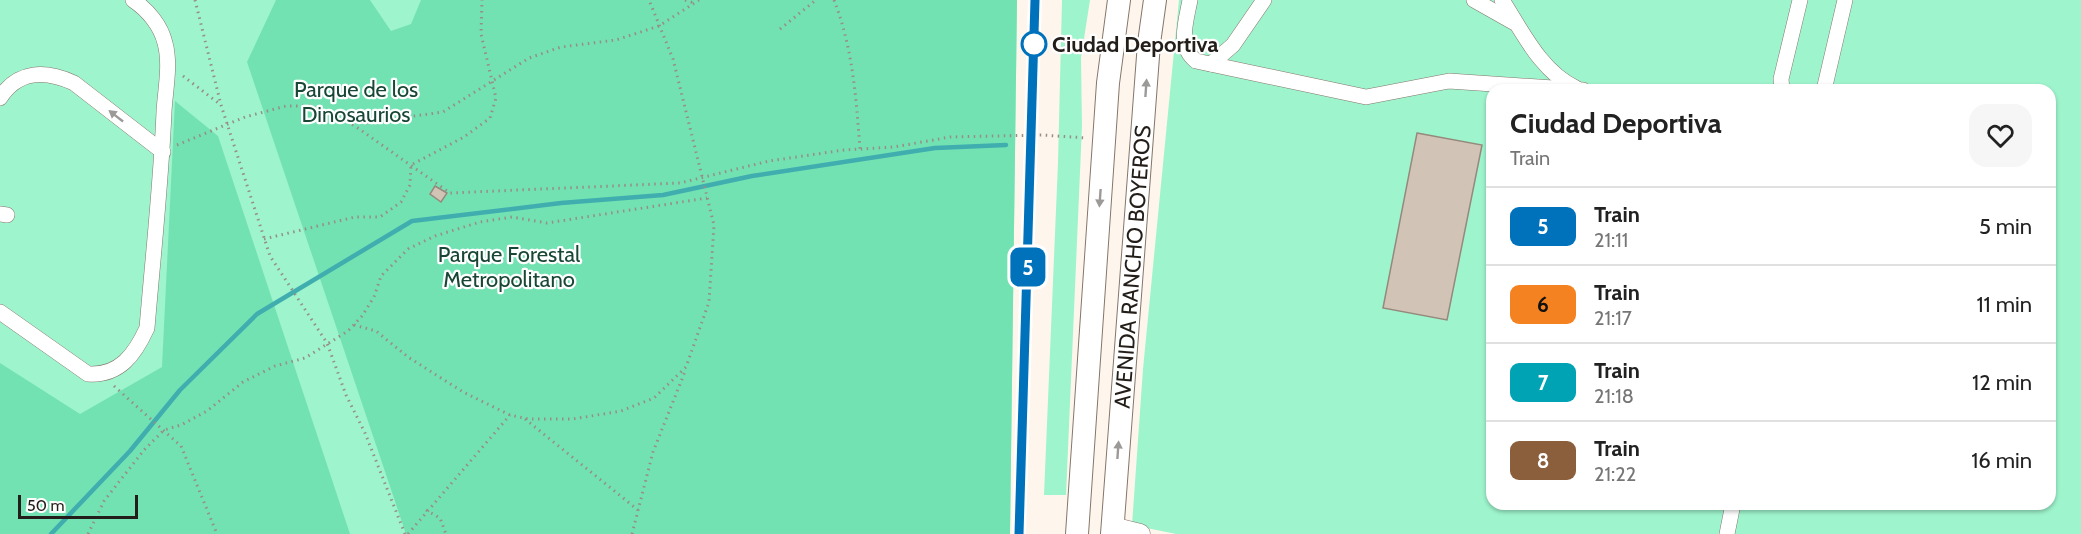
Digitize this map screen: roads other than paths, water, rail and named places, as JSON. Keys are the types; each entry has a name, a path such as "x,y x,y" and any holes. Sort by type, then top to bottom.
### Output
{"highway":[{"name":"AVENIDA RANCHO BOYEROS","path":"1077,534 1108,83 1119,0"},
{"name":"AVENIDA RANCHO BOYEROS","path":"1114,529 1149,43 1155,0"},
{"path":"1081,471 1084,520 1114,529"}],"lane":[{"path":"0,312 88,374 101,375 121,367 136,350 147,328 163,152 167,64 166,44 158,25 144,7 133,0"},
{"path":"1190,0 1184,42 1186,53 1196,62 1366,98 1449,81 1493,84"},
{"path":"1233,45 1264,0"},
{"path":"1211,64 1233,45 1257,14 1278,0"},
{"path":"1474,0 1518,25"},
{"path":"1502,0 1545,65 1568,84"},
{"path":"1781,84 1800,0"},
{"path":"1825,84 1845,0"},
{"path":"0,98 8,87 22,77 38,73 58,75 74,83 163,152"},
{"path":"1726,534 1732,510"}],"waterway":[{"path":"51,534 130,451 180,390 257,314 412,221 561,203 663,195 752,176 935,148 1006,145"}],"railway":[{"path":"1019,534 1034,0"}],"train":[{"name":"5","path":"1019,534 1035,0"}],"place":[{"name":"Ciudad Deportiva","path":"1034,44"}],"park label":[{"name":"Parque de los Dinosaurios","path":"356,102"},
{"name":"Parque Forestal Metropolitano","path":"509,266"}]}
